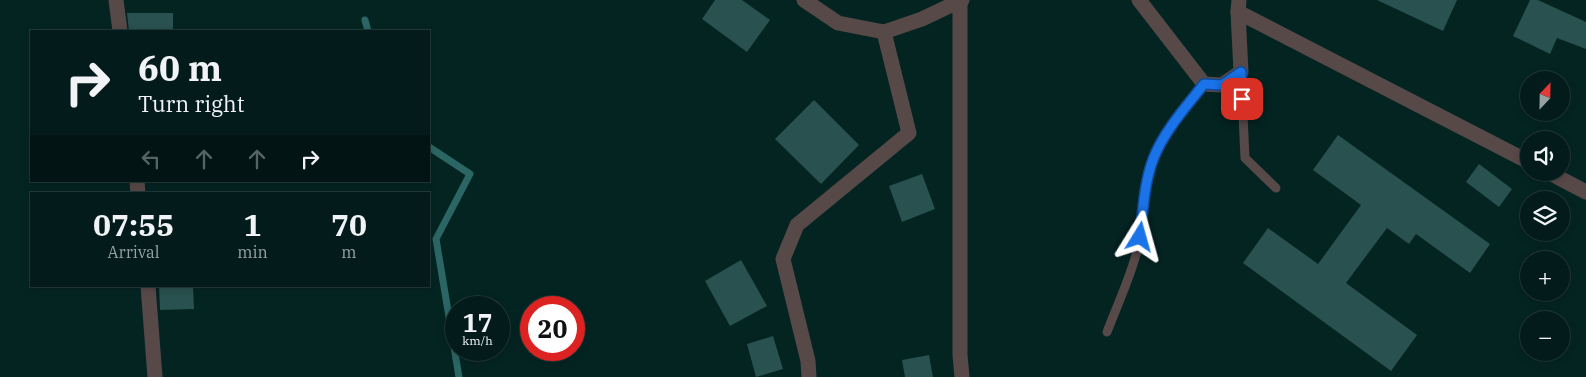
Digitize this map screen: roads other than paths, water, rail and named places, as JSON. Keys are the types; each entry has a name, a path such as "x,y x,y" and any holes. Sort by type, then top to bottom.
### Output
{"street":[{"path":"116,0 120,30"},
{"path":"804,0 838,23 884,32 922,19 961,0 960,355 962,377"},
{"path":"1139,0 1204,84 1222,85 1241,72 1238,6"},
{"path":"1238,6 1520,157"},
{"path":"809,377 808,361 783,259 797,225 909,134 884,32"},
{"path":"1565,181 1586,192"},
{"path":"148,287 155,377"}],"lane":[{"path":"1241,72 1245,158 1276,188"},
{"path":"1107,332 1134,266 1148,182 1154,158 1170,129 1204,84"}],"waterway":[{"path":"365,20 368,30"},
{"path":"430,148 470,174 436,239 459,377"}]}
